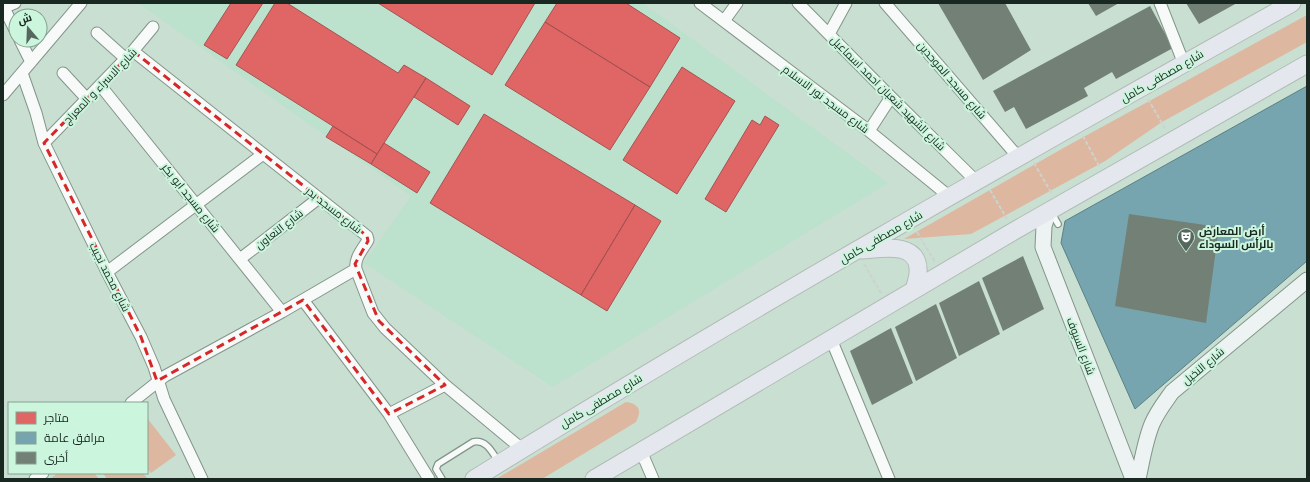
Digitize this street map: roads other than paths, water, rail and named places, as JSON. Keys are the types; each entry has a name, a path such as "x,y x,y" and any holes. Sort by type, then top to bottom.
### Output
{"main road":[{"name":"شارع مصطفى كامل","path":"474,479 686,350 950,197 1292,3"},
{"path":"594,479 1014,231 1054,212 1106,178 1307,64"},
{"name":"شارع السيوف","path":"1054,212 1043,234 1043,247 1133,479"},
{"path":"858,250 898,248 911,254 918,268 914,290"},
{"name":"شارع النخيل","path":"1138,479 1146,442 1152,424 1172,392 1307,280"}],"street":[{"path":"4,8 15,3"},
{"path":"3,95 81,3"},
{"name":"شارع مسجد نور الاسلام","path":"700,3 869,131 950,197"},
{"path":"724,21 737,3"},
{"name":"شارع الشهيد شعبان احمد اسماعيل","path":"798,3 891,98 980,180"},
{"path":"830,34 846,3"},
{"name":"شارع مسجد الموحدين","path":"885,3 1023,156"},
{"path":"1160,3 1184,64"},
{"name":"شارع الاسراء و المعراج","path":"44,143 130,55 153,26"},
{"name":"شارع مسجد بدر","path":"97,33 130,55 263,154 368,237 368,241 357,259 356,269"},
{"path":"24,48 31,62"},
{"name":"شارع محمد نجيب","path":"22,73 36,113 44,143 107,272 141,337 154,367 157,381 164,399 202,479"},
{"path":"63,73 87,99"},
{"name":"شارع مسجد ابو بكر","path":"100,85 282,312"},
{"path":"869,131 891,98"},
{"path":"107,272 263,154"},
{"name":"شارع التعاون","path":"240,259 319,198"},
{"path":"132,402 157,381 175,370 282,312 356,269 369,305 379,321 445,385 522,449"},
{"path":"303,300 390,414 429,479"},
{"path":"831,339 889,479"},
{"path":"390,414 445,385"},
{"path":"641,451 653,479"}],"lane":[{"path":"442,479 436,469 438,464 473,442 479,441 485,443 499,463"}],"place":[{"name":"أرض المعارض بالرأس السوداء","path":"1186,252"}]}
